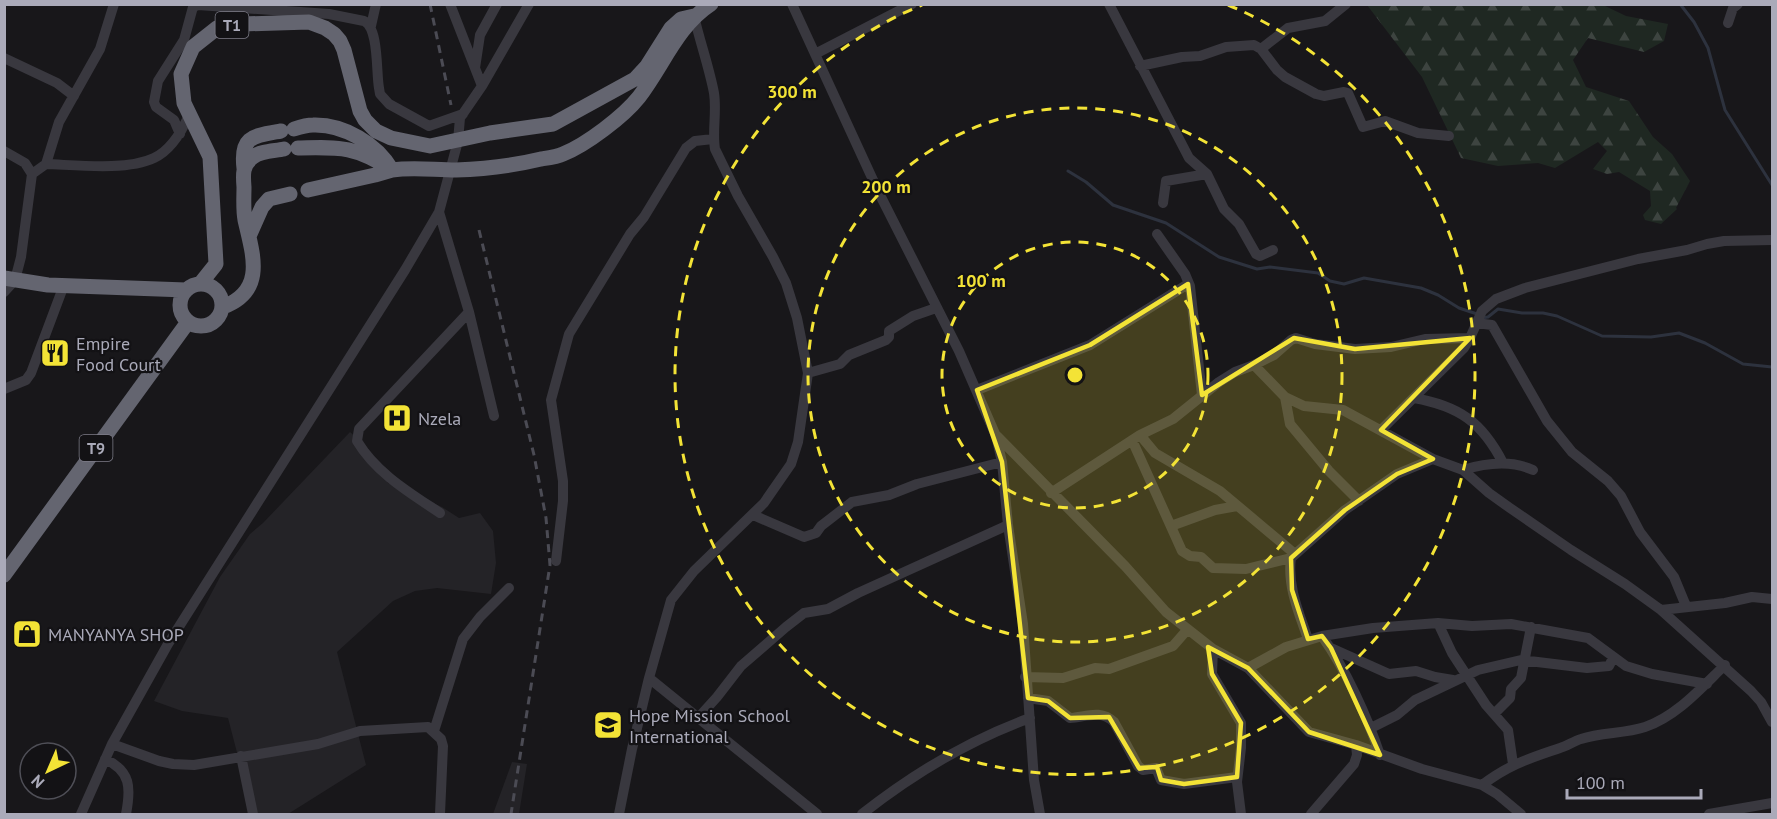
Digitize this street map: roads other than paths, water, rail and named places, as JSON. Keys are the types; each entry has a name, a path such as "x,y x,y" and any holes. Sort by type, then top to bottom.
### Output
{"highway":[{"path":"308,190 392,170 503,167 564,154 594,137 638,98 676,39 694,16 711,4"},
{"path":"458,141 490,133 553,124 635,78 647,66 671,28 681,19 694,16"},
{"name":"T1","path":"193,287 216,264 210,157 183,103 182,74 193,47 217,28 243,24 309,22 325,28 340,41 360,111 376,131 392,138 430,146 458,141"},
{"path":"193,287 180,299 180,309 188,322 197,327 212,324 219,317 223,307 241,297 251,284 254,264 250,234 245,218 242,155 244,146 258,135 312,124 336,128 351,133 384,156 392,170"},
{"path":"244,168 256,155 291,149 341,147 372,156 392,170"},
{"path":"250,234 262,207 269,200 290,194"},
{"path":"10,279 64,285 210,286 218,292 223,307"},
{"name":"T9","path":"4,574 188,322"}],"street":[{"path":"32,174 46,164 58,122 104,40 114,4"},
{"path":"376,4 371,26 380,94 389,104 429,126 463,114"},
{"path":"450,4 482,86"},
{"path":"475,68 480,35 497,4"},
{"path":"81,814 112,744 168,644 405,270 439,212 458,141 459,123 529,4"},
{"path":"792,4 879,193 977,390 996,436 1002,462 1008,525 1023,624 1034,780 1040,814"},
{"path":"815,54 912,4"},
{"path":"1261,49 1288,28 1298,24 1325,21 1346,4"},
{"path":"1728,23 1733,8 1738,4"},
{"path":"180,134 174,120 156,107 154,102 158,81 184,40 193,7 198,5 329,14 364,21 371,26"},
{"path":"1109,5 1189,158 1207,174 1224,209 1239,224 1254,252 1260,256 1273,250"},
{"path":"619,814 649,678 671,600 694,571 764,503 791,464 798,442 808,373 801,335 786,283 717,157 713,140 716,114 714,94 694,16"},
{"path":"1140,66 1182,57 1200,56 1234,46 1254,45 1261,49 1282,75 1316,94 1324,96 1348,93 1363,127 1385,121 1418,133 1449,136"},
{"path":"4,58 57,83 74,96"},
{"path":"46,164 98,167 147,160 161,154 180,134 189,115"},
{"path":"556,561 563,481 551,400 569,334 686,148 695,141 713,140"},
{"path":"4,151 25,163 32,174 21,257 4,292"},
{"path":"1163,203 1166,181 1207,174"},
{"path":"439,212 469,312 494,416"},
{"path":"1157,234 1185,274 1188,284 1202,395"},
{"path":"1381,430 1464,348 1482,311 1496,299 1526,288 1638,259 1715,243 1773,240"},
{"path":"977,390 1090,345 1188,284"},
{"path":"4,388 26,380 31,373 64,285"},
{"path":"808,373 840,364 849,355 886,340 889,337 889,331 897,324 936,308"},
{"path":"440,513 397,485 363,452 357,441 359,429 469,312"},
{"path":"1476,323 1492,325 1547,421 1572,452 1622,496 1640,532 1674,577 1686,606"},
{"path":"1051,493 1136,437 1173,419 1235,372 1274,355 1296,338 1315,344 1355,349 1391,346 1425,339 1470,338"},
{"path":"1254,365 1285,397 1304,406 1343,410 1433,459 1463,470 1510,508 1562,545 1625,584 1661,610 1725,665 1761,702 1773,722"},
{"path":"1285,397 1290,424 1329,471 1359,501"},
{"path":"1414,398 1454,409 1488,438 1503,463"},
{"path":"996,436 1125,566 1157,603 1186,630 1213,649 1248,668 1309,732 1356,745 1422,769 1482,785 1521,814"},
{"path":"1136,437 1155,453 1221,491 1293,556"},
{"path":"1136,437 1182,551 1190,556 1201,557 1213,568 1246,569 1293,556 1345,510 1397,474 1433,459"},
{"path":"753,515 804,537 816,533 821,526 852,502 889,495 917,484 1002,462"},
{"path":"1463,470 1503,463 1533,470"},
{"path":"1171,526 1215,510 1237,506"},
{"path":"698,717 741,666 804,613 835,606 858,593 1008,525"},
{"path":"1293,556 1290,567 1292,590 1308,639"},
{"path":"434,731 463,639 480,617 508,588"},
{"path":"1661,610 1725,603 1752,597 1773,599"},
{"path":"1248,668 1286,647 1322,636 1373,628 1438,623 1472,626 1511,624 1588,638 1626,666 1652,674 1707,684"},
{"path":"1438,623 1450,650 1494,714 1505,725 1510,735 1513,764"},
{"path":"1494,714 1510,698 1511,689 1521,678 1531,627"},
{"path":"1025,677 1063,678 1095,669 1109,669 1173,646 1186,630"},
{"path":"1322,636 1331,648 1371,728 1380,755"},
{"path":"1331,648 1389,674 1416,671 1454,680"},
{"path":"1213,649 1212,674 1241,723 1241,748 1237,777 1241,814"},
{"path":"1371,728 1397,715 1413,701 1466,674 1518,660 1590,668 1609,666 1613,658"},
{"path":"1482,785 1513,764 1581,739 1645,727 1682,706 1725,665"},
{"path":"649,678 817,814"},
{"path":"1028,698 1044,700 1070,718 1099,714 1108,717 1114,722 1138,766 1143,770 1156,768 1158,777 1163,781 1189,784 1237,777"},
{"path":"862,814 971,742 1030,718"},
{"path":"112,744 173,764 194,765 318,744 360,731 428,727 441,739 443,746 440,814"},
{"path":"1311,814 1354,764 1357,755 1356,745"},
{"path":"241,756 254,814"},
{"path":"105,759 117,765 125,773 128,785 126,814"},
{"path":"1709,814 1773,803"}],"waterway":[{"path":"1680,4 1694,22 1708,48 1725,110 1772,185"},
{"path":"1068,171 1086,182 1113,205 1166,223 1219,257 1257,269 1270,267 1318,273 1330,281 1344,284 1364,278 1421,288 1459,308 1477,314"},
{"path":"1482,318 1488,317 1498,309 1557,316 1602,336 1651,337 1679,333 1705,343 1743,364 1772,367"}],"railway":[{"path":"430,4 451,105"},
{"path":"479,230 534,455 546,518 550,565 511,814"}],"place":[{"name":"Empire Food Court","path":"55,353"},
{"name":"Nzela","path":"397,418"},
{"name":"MANYANYA SHOP","path":"27,634"},
{"name":"Hope Mission School International","path":"608,725"}]}
